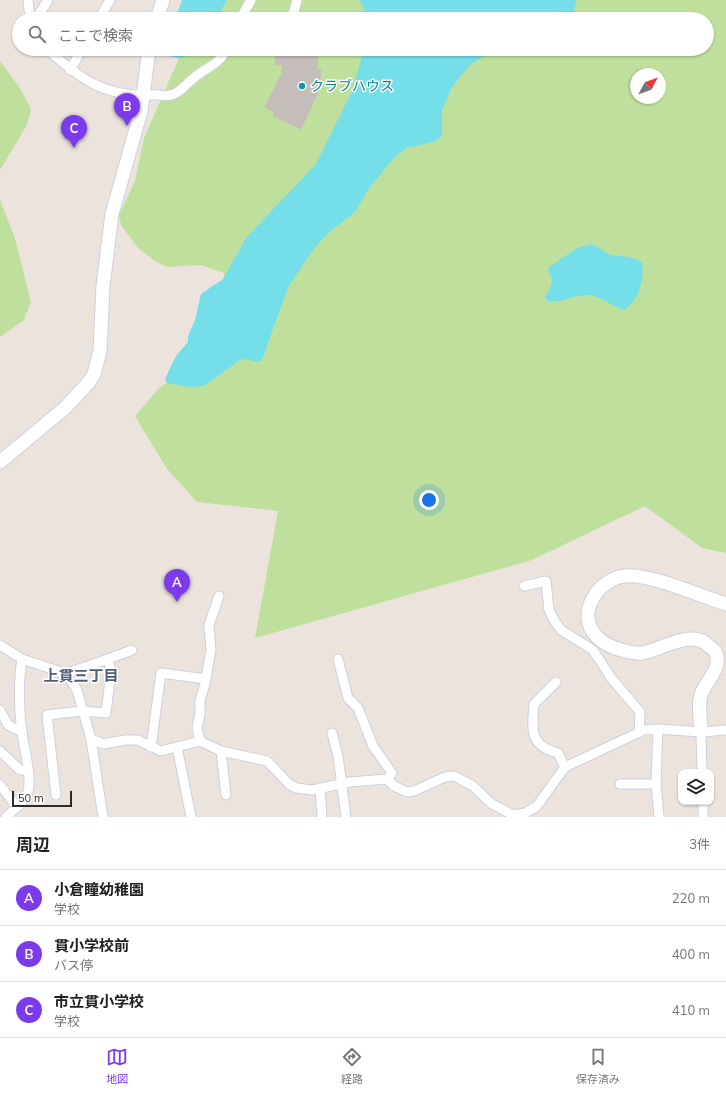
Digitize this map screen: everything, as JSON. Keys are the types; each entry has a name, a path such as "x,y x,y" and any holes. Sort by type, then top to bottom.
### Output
{"street":[{"path":"28,0 29,12"},
{"path":"40,12 48,0"},
{"path":"103,12 110,0"},
{"path":"159,12 163,0"},
{"path":"244,12 251,0"},
{"path":"294,12 297,0"},
{"path":"55,56 70,70 105,90 142,96 153,94 169,96 176,93 194,77 215,64 221,56"},
{"path":"70,70 78,56"},
{"path":"0,462 66,407 89,382 94,374 100,351 103,286 112,214 137,131 148,56"},
{"path":"702,769 700,702 702,693 717,664 716,653 707,643 697,639 685,639 654,651 640,653 611,646 599,638 587,622 589,608 592,599 597,592 610,580 624,576 638,577 726,604"},
{"path":"524,586 546,581 549,610 554,620 561,630 593,650 612,679 640,712 638,733"},
{"path":"200,741 197,728 200,714 200,700 206,679 211,650 209,625 219,596"},
{"path":"0,644 22,659 58,671 71,680 77,690 91,738 103,817"},
{"path":"599,659 611,646"},
{"path":"62,675 108,660 132,650"},
{"path":"6,817 26,798 28,770 22,732 18,681 22,659"},
{"path":"338,659 348,698 358,708 373,746 392,773 388,779"},
{"path":"56,795 47,715 82,710 106,713 111,671 108,660"},
{"path":"151,747 161,674 206,679"},
{"path":"556,682 534,704 532,726 535,741 545,750 558,753 564,767"},
{"path":"0,710 8,725 22,732"},
{"path":"658,729 656,784 659,817"},
{"path":"388,779 394,786 407,792 414,791 445,777 454,776 473,786 492,804 514,816 525,813 537,806 564,767 638,733 658,729 701,732 726,730"},
{"path":"332,733 338,756 346,817"},
{"path":"91,738 103,744 125,740 138,740 161,751 200,741 221,751 267,761 289,784 296,788 312,790 342,783 388,779"},
{"path":"177,747 190,817"},
{"path":"0,751 20,770 28,770"},
{"path":"221,751 226,795"},
{"path":"620,784 656,784"},
{"path":"0,785 17,806"},
{"path":"320,788 322,817"},
{"path":"702,805 703,817"}],"green space":[{"path":"211,0 726,0 726,553 702,548 645,506 532,560 255,638 278,511 197,502 167,469 135,416 159,388 200,359 225,287 224,273 201,265 167,267 156,262 138,248 121,225 119,215 135,181 144,138 180,56 714,56 714,12 202,12"},
{"path":"0,61 20,88 31,109 27,125 0,170"},
{"path":"0,200 15,238 31,302 24,320 0,337"}],"water":[{"path":"182,0 227,0 220,12 178,12"},
{"path":"359,0 576,0 574,12 365,12"},
{"path":"170,56 186,56 179,58"},
{"path":"362,56 484,56 471,64 453,85 442,110 442,136 434,142 406,148 394,158 370,187 355,212 329,232 313,250 288,287 262,360 240,360 204,386 189,387 167,383 165,379 176,356 188,342 188,336 195,320 201,294 223,279 246,238 316,164 352,91"},
{"path":"591,244 611,255 631,257 642,263 643,275 640,289 634,301 624,310 589,295 556,301 546,300 545,297 552,281 552,278 548,272 549,267 577,248"}],"building":[{"name":"クラブハウス","path":"276,56 318,56 317,70 321,70 319,90 301,129 273,116 275,112 265,107 282,73 283,65 275,64"}],"place":[{"name":"クラブハウス","path":"302,86"},
{"name":"貫小学校前","path":"127,126"},
{"name":"市立貫小学校","path":"74,148"},
{"name":"小倉瞳幼稚園","path":"177,602"}],"district":[{"name":"上貫三丁目","path":"81,675"}]}
